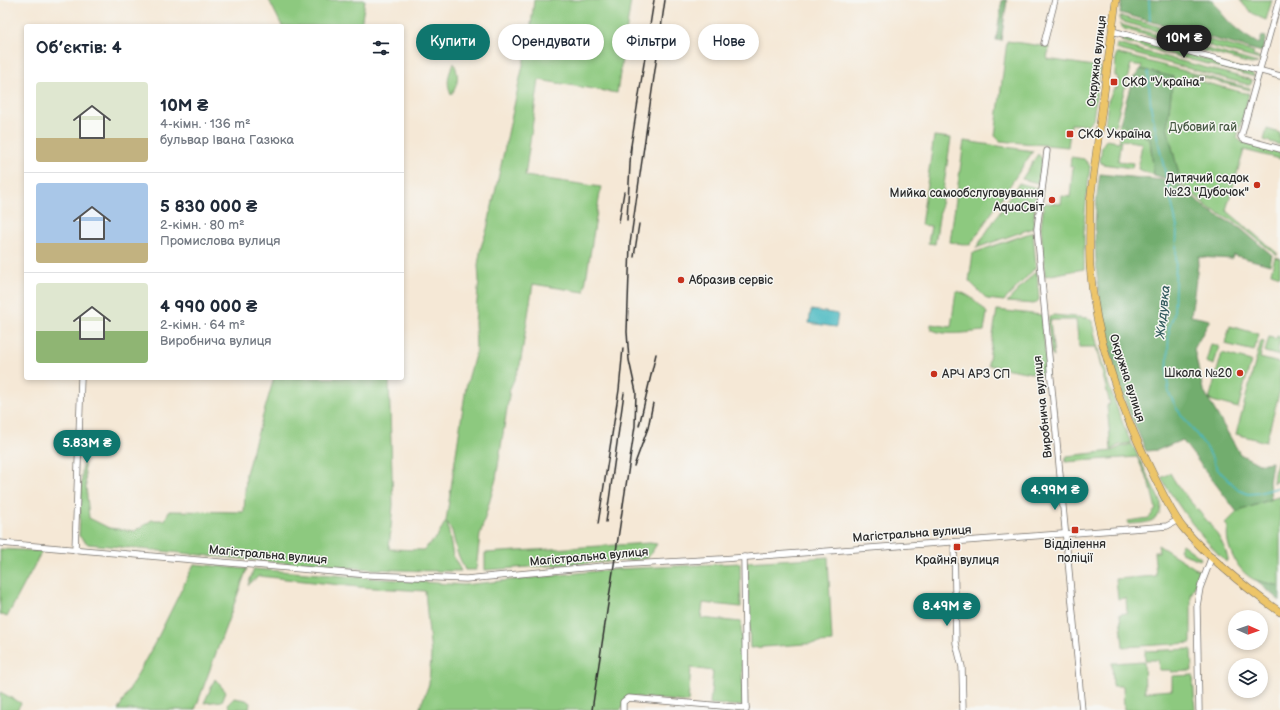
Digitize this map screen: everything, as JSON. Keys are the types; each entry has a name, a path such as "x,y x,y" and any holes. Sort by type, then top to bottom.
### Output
{"main road":[{"name":"Окружна вулиця","path":"1116,0 1090,202 1090,266 1103,346 1121,403 1137,442 1183,528 1257,596 1280,612"}],"street":[{"path":"1044,43 1055,0"},
{"path":"1279,0 1261,71 1250,99 1241,137 1243,139 1280,149"},
{"path":"1112,31 1280,76"},
{"name":"Виробнича вулиця","path":"1047,151 1037,229 1082,710"},
{"path":"75,550 81,380"},
{"name":"Магістральна вулиця","path":"0,543 369,575 466,579 614,565 1066,534 1162,526 1178,520"},
{"path":"954,542 956,643 962,667 962,710"},
{"path":"1199,710 1197,606 1200,588 1212,556"},
{"path":"622,710 623,702 628,698 746,709 744,557"}],"green space":[{"path":"269,0 365,0 361,24 281,24"},
{"path":"534,0 631,0 627,24 612,24 612,60 622,60 617,93 539,80 525,176 601,187 584,292 533,284 520,365 510,389 496,479 480,535 476,570 465,570 457,552 452,531 447,522 453,556 461,571 369,569 228,558 88,544 79,536 83,453 89,518 109,528 135,531 152,520 165,520 169,511 244,512 246,473 273,380 389,380 393,505 389,549 423,550 436,538 446,521 466,387 476,351 475,322 479,280 478,265 481,247 487,229 524,60 604,60 604,24 531,24"},
{"path":"1002,0 1007,0 1001,41 996,40"},
{"path":"1122,0 1213,0 1227,20 1245,35 1259,44 1262,36 1266,37 1262,52 1120,13"},
{"path":"1240,0 1272,0 1266,20 1258,17 1245,7"},
{"path":"1120,16 1254,52 1253,56 1260,58 1260,60 1120,21"},
{"path":"1119,24 1258,63 1251,64 1124,29"},
{"path":"1122,39 1130,39 1250,71 1255,77 1121,41"},
{"path":"1007,41 1049,47 1047,59 1100,67 1093,120 1088,125 1071,124 1068,147 1000,141 995,136"},
{"path":"1117,44 1252,80 1251,84 1249,85 1116,49"},
{"name":"Дубовий гай","path":"1116,53 1250,88 1250,90 1192,75 1191,79 1249,94 1237,138 1242,142 1280,152 1280,159 1244,150 1226,210 1278,254 1275,254 1241,226 1209,208 1181,183 1167,127 1173,77 1141,69 1142,66 1131,64 1115,126 1111,129 1105,126 1108,101 1114,88 1117,88 1118,77 1115,76"},
{"path":"454,63 457,72 457,83 451,95 448,79"},
{"path":"1141,69 1173,77 1167,127 1181,183 1154,175 1150,139 1120,123 1132,80"},
{"path":"1120,123 1150,139 1154,175 1138,169 1142,143 1121,140 1118,161 1133,163 1132,168 1102,164 1100,161 1102,146 1106,140 1119,142 1121,131 1118,130"},
{"path":"1267,129 1280,133 1280,145 1264,140"},
{"path":"934,136 951,138 935,244 928,243 931,226 921,225"},
{"path":"964,141 1033,151 970,245 950,242"},
{"path":"1038,154 1042,159 1038,183 1022,179"},
{"path":"1071,157 1084,159 1090,166 1084,222 1084,269 1045,276 1041,227 1044,203 1061,204 1062,196 1070,197 1073,167 1070,166"},
{"path":"1100,174 1172,181 1180,185 1208,210 1240,228 1272,255 1270,265 1233,255 1232,259 1199,257 1191,316 1210,320 1194,349 1203,390 1240,454 1259,464 1272,462 1269,483 1271,499 1237,512 1182,440 1158,450 1146,451 1118,382 1101,307 1095,240 1095,218"},
{"path":"1019,183 1037,188 1033,228 976,248"},
{"path":"1033,232 1036,267 1004,301 987,299 969,281 973,253"},
{"path":"1275,257 1280,258 1280,276 1271,273"},
{"path":"1037,270 1039,300 1034,304 1007,302"},
{"path":"956,291 973,299 987,313 984,331 942,333 931,329 931,324 951,327"},
{"path":"997,310 1042,315 1047,376 988,365"},
{"path":"1053,315 1088,318 1092,321 1099,353 1108,383 1131,443 1119,445 1111,450 1107,405 1110,404 1096,347 1079,347 1076,320 1050,320 1054,357 1051,353 1048,323 1049,317"},
{"path":"1230,326 1259,334 1254,351 1225,344"},
{"path":"1277,336 1280,337 1278,354 1280,356 1265,352 1269,337 1276,339"},
{"path":"1261,341 1264,342 1260,358 1280,363 1280,390 1266,442 1236,434"},
{"path":"1211,344 1219,346 1214,365 1206,362"},
{"path":"1222,353 1251,361 1238,408 1209,400"},
{"path":"1132,444 1161,503 1161,510 1159,515 1151,521 1128,524 1128,521 1149,518 1156,509 1150,485 1137,457 1065,462 1067,456 1112,451"},
{"path":"1280,454 1280,480 1273,483 1274,473"},
{"path":"1170,473 1185,495 1217,534 1228,558 1226,562 1199,532 1161,478"},
{"path":"1280,496 1280,586 1255,580 1243,571 1237,564 1230,550 1227,534 1228,527 1225,524 1237,512"},
{"path":"650,543 657,544 647,559 485,570 485,553"},
{"path":"1182,544 1201,558 1200,560 1181,553 1179,549"},
{"path":"1158,545 1201,572 1191,595 1191,643 1123,647 1120,614 1127,613 1126,598 1118,599 1116,579 1156,576 1154,552 1159,552"},
{"path":"0,549 42,551 7,617 0,614"},
{"path":"828,557 832,642 750,648 747,562"},
{"path":"740,563 741,607 703,603 701,618 741,622 743,706 710,704 713,671 691,668 688,702 628,696 621,710 419,710 429,684 431,655 425,591 358,587 259,576 248,585 254,569 463,585 617,569"},
{"path":"194,564 247,569 195,710 118,710 158,637"},
{"path":"1255,580 1280,586 1280,601"},
{"path":"1191,649 1192,671 1171,672 1171,670 1159,670 1158,660 1145,660 1145,651"},
{"path":"1144,661 1145,692 1172,690 1172,676 1193,675 1195,710 1124,710 1123,686 1113,686 1112,663"},
{"path":"215,679 226,692 222,701 204,703"},
{"path":"0,692 21,703 17,710 0,710"},
{"path":"234,698 246,700 250,703 249,709 230,709 228,704"}],"water":[{"path":"811,310 838,314 836,327 809,323"}],"waterway":[{"name":"Жидувка","path":"1149,0 1150,21"},
{"name":"Жидувка","path":"1148,72 1151,108 1177,227 1174,314 1169,328 1167,377 1169,393 1177,409 1207,448 1218,470 1239,490 1248,494 1259,493 1280,487"}],"railway":[{"path":"630,152 654,0"},
{"path":"592,710 635,426 636,392 629,360 627,332 630,244 665,0"},
{"path":"627,220 631,146"},
{"path":"619,222 624,192"},
{"path":"634,257 639,224"},
{"path":"598,524 619,390 623,348"},
{"path":"639,426 656,354"},
{"path":"606,522 624,393"},
{"path":"634,466 648,428 653,403"}],"place":[{"name":"СКФ \"Україна\"","path":"1114,82"},
{"name":"СКФ Україна","path":"1070,134"},
{"name":"Дитячий садок №23 \"Дубочок\"","path":"1257,185"},
{"name":"Мийка самообслуговування AquaСвіт","path":"1052,200"},
{"name":"Абразив сервіс","path":"681,280"},
{"name":"Школа №20","path":"1240,373"},
{"name":"АРЧ АРЗ СП","path":"934,374"},
{"name":"Відділення поліції","path":"1075,530"},
{"name":"Крайня вулиця","path":"957,547"}]}
